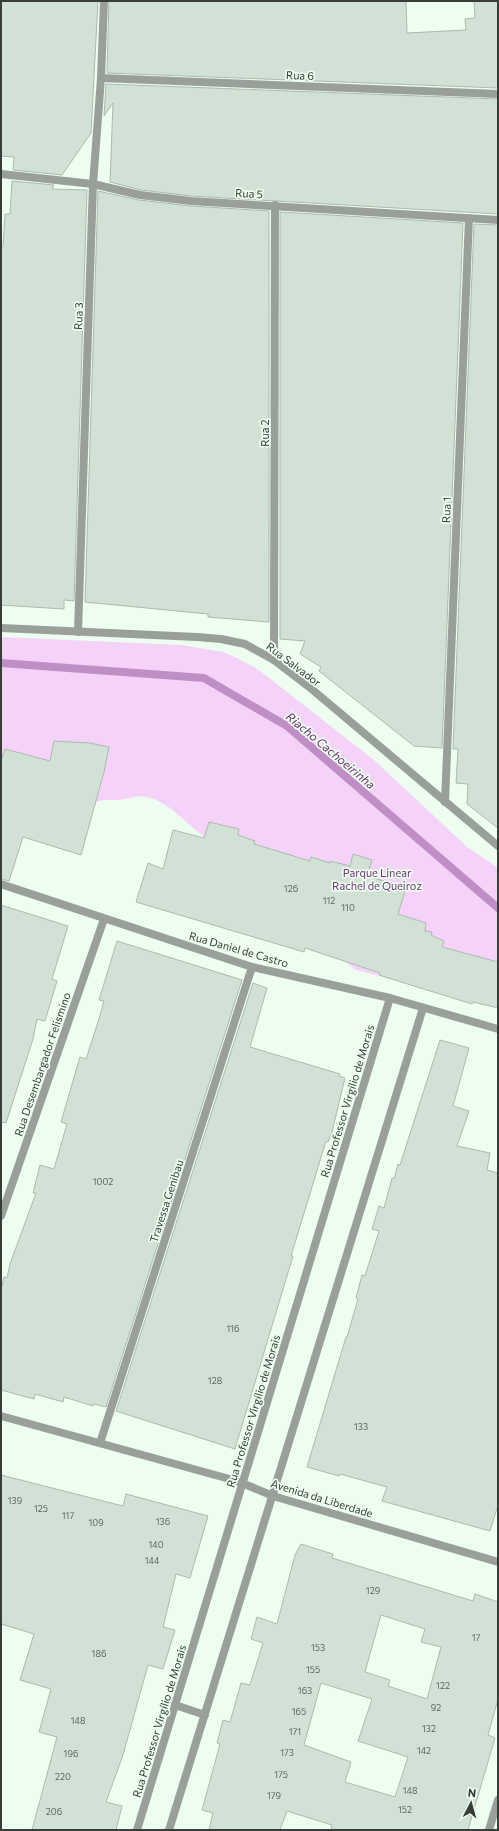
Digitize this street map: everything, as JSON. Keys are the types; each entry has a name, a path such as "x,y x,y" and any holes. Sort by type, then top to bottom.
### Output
{"street":[{"name":"Rua 3","path":"78,632 93,184 101,78 104,1"},
{"name":"Rua 6","path":"101,78 498,94"},
{"name":"Rua 5","path":"1,174 93,184 140,195 191,201 498,220"},
{"name":"Rua 2","path":"274,660 275,206"},
{"name":"Rua 1","path":"445,802 469,218"},
{"name":"Rua Salvador","path":"1,628 221,639 245,644 274,660 314,691 498,846"},
{"name":"Rua Daniel de Castro","path":"1,884 252,967 390,998 498,1029"},
{"name":"Rua Desembargador Felismino","path":"1,1216 104,919"},
{"name":"Travessa Genibau","path":"100,1443 252,967"},
{"name":"Rua Professor Virgílio de Morais","path":"137,1830 390,998"},
{"path":"169,1830 423,1008"},
{"name":"Avenida da Liberdade","path":"1,1416 242,1482 273,1496 498,1562"},
{"path":"175,1705 205,1715"},
{"path":"489,1830 498,1800"}],"green space":[{"name":"Parque Linear Rachel de Queiroz","path":"1,637 182,645 223,652 259,670 374,760 466,846 498,868 498,1008 432,989 356,970 314,937 225,855 170,808 155,799 140,796 120,800 103,800 80,806 1,801"}],"building":[{"path":"1,1 98,1 91,133 62,175 13,170 14,157 1,156"},
{"path":"109,1 406,1 407,33 466,30 465,19 475,18 474,1 498,1 498,88 107,73"},
{"path":"106,84 498,99 498,214 191,196 141,190 110,182 113,103 104,116"},
{"path":"12,181 54,185 52,189 87,190 74,601 64,600 64,609 1,605 1,246 3,246 5,214 10,214"},
{"path":"98,191 139,200 191,206 269,211 269,622 208,617 208,614 85,602"},
{"path":"280,212 463,223 442,748 414,746 319,671 321,667 300,654 305,641 280,639"},
{"path":"474,224 498,225 498,828 467,804 468,784 456,783 458,749 453,749"},
{"path":"54,741 90,743 109,747 104,772 81,855 23,837 9,881 1,879 1,761 5,749 50,761"},
{"path":"209,822 239,829 238,835 255,841 254,844 310,861 311,857 330,863 330,861 350,866 353,854 372,860 367,876 406,888 398,914 426,923 425,931 432,932 431,935 444,941 442,947 498,962 498,1008 473,1002 472,1004 379,975 380,973 305,948 304,952 136,902 148,863 163,869 173,830 204,838"},
{"path":"1,905 68,926 52,979 57,981 45,1021 37,1019 33,1039 6,1123 1,1122"},
{"path":"117,941 242,980 106,1407 94,1404 93,1406 64,1397 63,1402 35,1394 34,1399 1,1390 1,1290 4,1277 7,1278 10,1264 36,1193 33,1193 40,1165 54,1169 67,1124 61,1122 80,1057 86,1059 99,1019 104,1001 99,1000"},
{"path":"253,983 267,988 250,1047 340,1074 339,1076 345,1078 332,1132 328,1142 326,1141 235,1449 116,1411"},
{"path":"440,1040 469,1048 453,1106 469,1111 457,1146 490,1153 487,1170 498,1173 498,1505 490,1531 382,1501 387,1487 340,1474 339,1476 307,1467 358,1299 356,1298 362,1275 365,1276 379,1231 372,1229 379,1206 384,1208 392,1178 394,1179 398,1164 400,1165"},
{"path":"1,1475 123,1506 126,1494 208,1516 190,1578 176,1574 163,1627 175,1630 163,1669 148,1665 123,1755 106,1802 122,1806 116,1830 32,1830 57,1737 39,1732 51,1689 20,1680 34,1634 1,1624"},
{"path":"301,1544 333,1554 332,1558 473,1601 475,1594 498,1602 498,1699 488,1735 495,1738 468,1830 331,1830 332,1825 287,1811 280,1830 209,1830 213,1813 202,1810 220,1744 217,1743 223,1720 230,1722 241,1683 250,1685 263,1643 251,1639 257,1617 277,1624 295,1555","holes":["381,1615 425,1629 421,1642 441,1647 427,1699 388,1686 390,1680 365,1672","321,1683 372,1699 358,1741 408,1757 395,1797 345,1782 351,1762 304,1745"]}],"waterway":[{"name":"Riacho Cachoeirinha","path":"1,663 204,678 287,726 498,908"}]}
